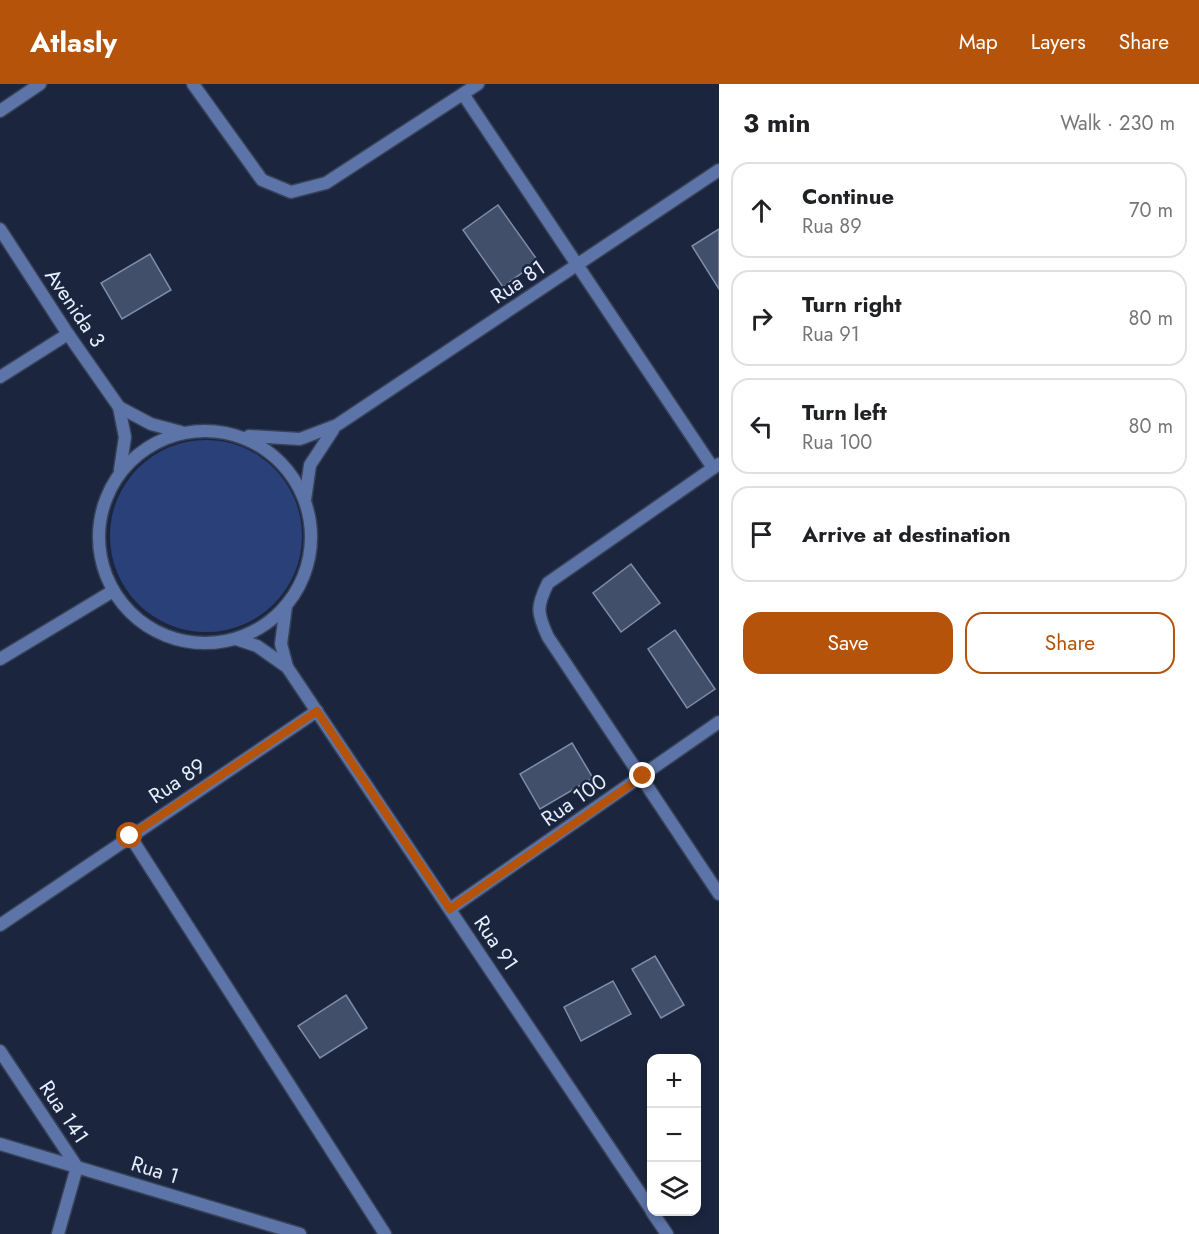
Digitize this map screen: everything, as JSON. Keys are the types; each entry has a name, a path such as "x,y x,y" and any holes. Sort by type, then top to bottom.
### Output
{"street":[{"path":"0,111 40,84"},
{"path":"193,84 262,180 291,192 326,183 478,84"},
{"path":"463,94 577,266 716,466 548,583 538,603 540,619 548,637 643,776 719,894"},
{"name":"Rua 81","path":"338,425 719,170"},
{"name":"Avenida 3","path":"0,229 68,334 119,407"},
{"path":"0,377 68,334"},
{"path":"119,407 125,437 124,454 102,512 99,537 101,562 113,591 123,606 141,622 163,635 195,643 211,644 236,639 270,621 286,606 305,573 311,549 311,524 305,501 279,459 259,444 236,435"},
{"path":"119,407 151,424 181,432"},
{"path":"119,472 139,453 156,442 181,432 212,430 236,435 300,439 338,425"},
{"path":"305,501 310,465 327,436 338,425"},
{"path":"0,659 113,591"},
{"path":"286,606 281,644 287,667"},
{"path":"236,639 257,646 287,667"},
{"name":"Rua 91","path":"287,667 647,1204"},
{"name":"Rua 89","path":"0,925 317,711"},
{"name":"Rua 100","path":"450,909 719,722"},
{"path":"130,836 385,1234"},
{"name":"Rua 141","path":"0,1051 77,1167 58,1234"},
{"name":"Rua 1","path":"0,1144 284,1232 300,1234"},
{"name":"Rua 91","path":"655,1216 667,1234"}],"shaded area":[{"path":"197,440 215,440 243,447 274,468 295,499 302,536 295,573 274,604 243,625 215,632 197,632 161,621 132,597 121,581 114,564 110,545 110,527 121,491 145,462 161,451 178,444"}],"building":[{"path":"498,205 538,261 503,287 463,230"},
{"path":"719,229 719,289 692,246"},
{"path":"150,254 171,290 122,319 101,283"},
{"path":"631,564 660,603 621,632 593,593"},
{"path":"675,630 715,689 687,708 648,649"},
{"path":"572,743 593,778 540,809 520,774"},
{"path":"655,956 684,1005 661,1018 632,969"},
{"path":"613,981 631,1014 581,1041 564,1007"},
{"path":"346,995 367,1028 320,1058 298,1026"}],"route":[{"path":"130,836 317,711 450,909 643,776"}]}
